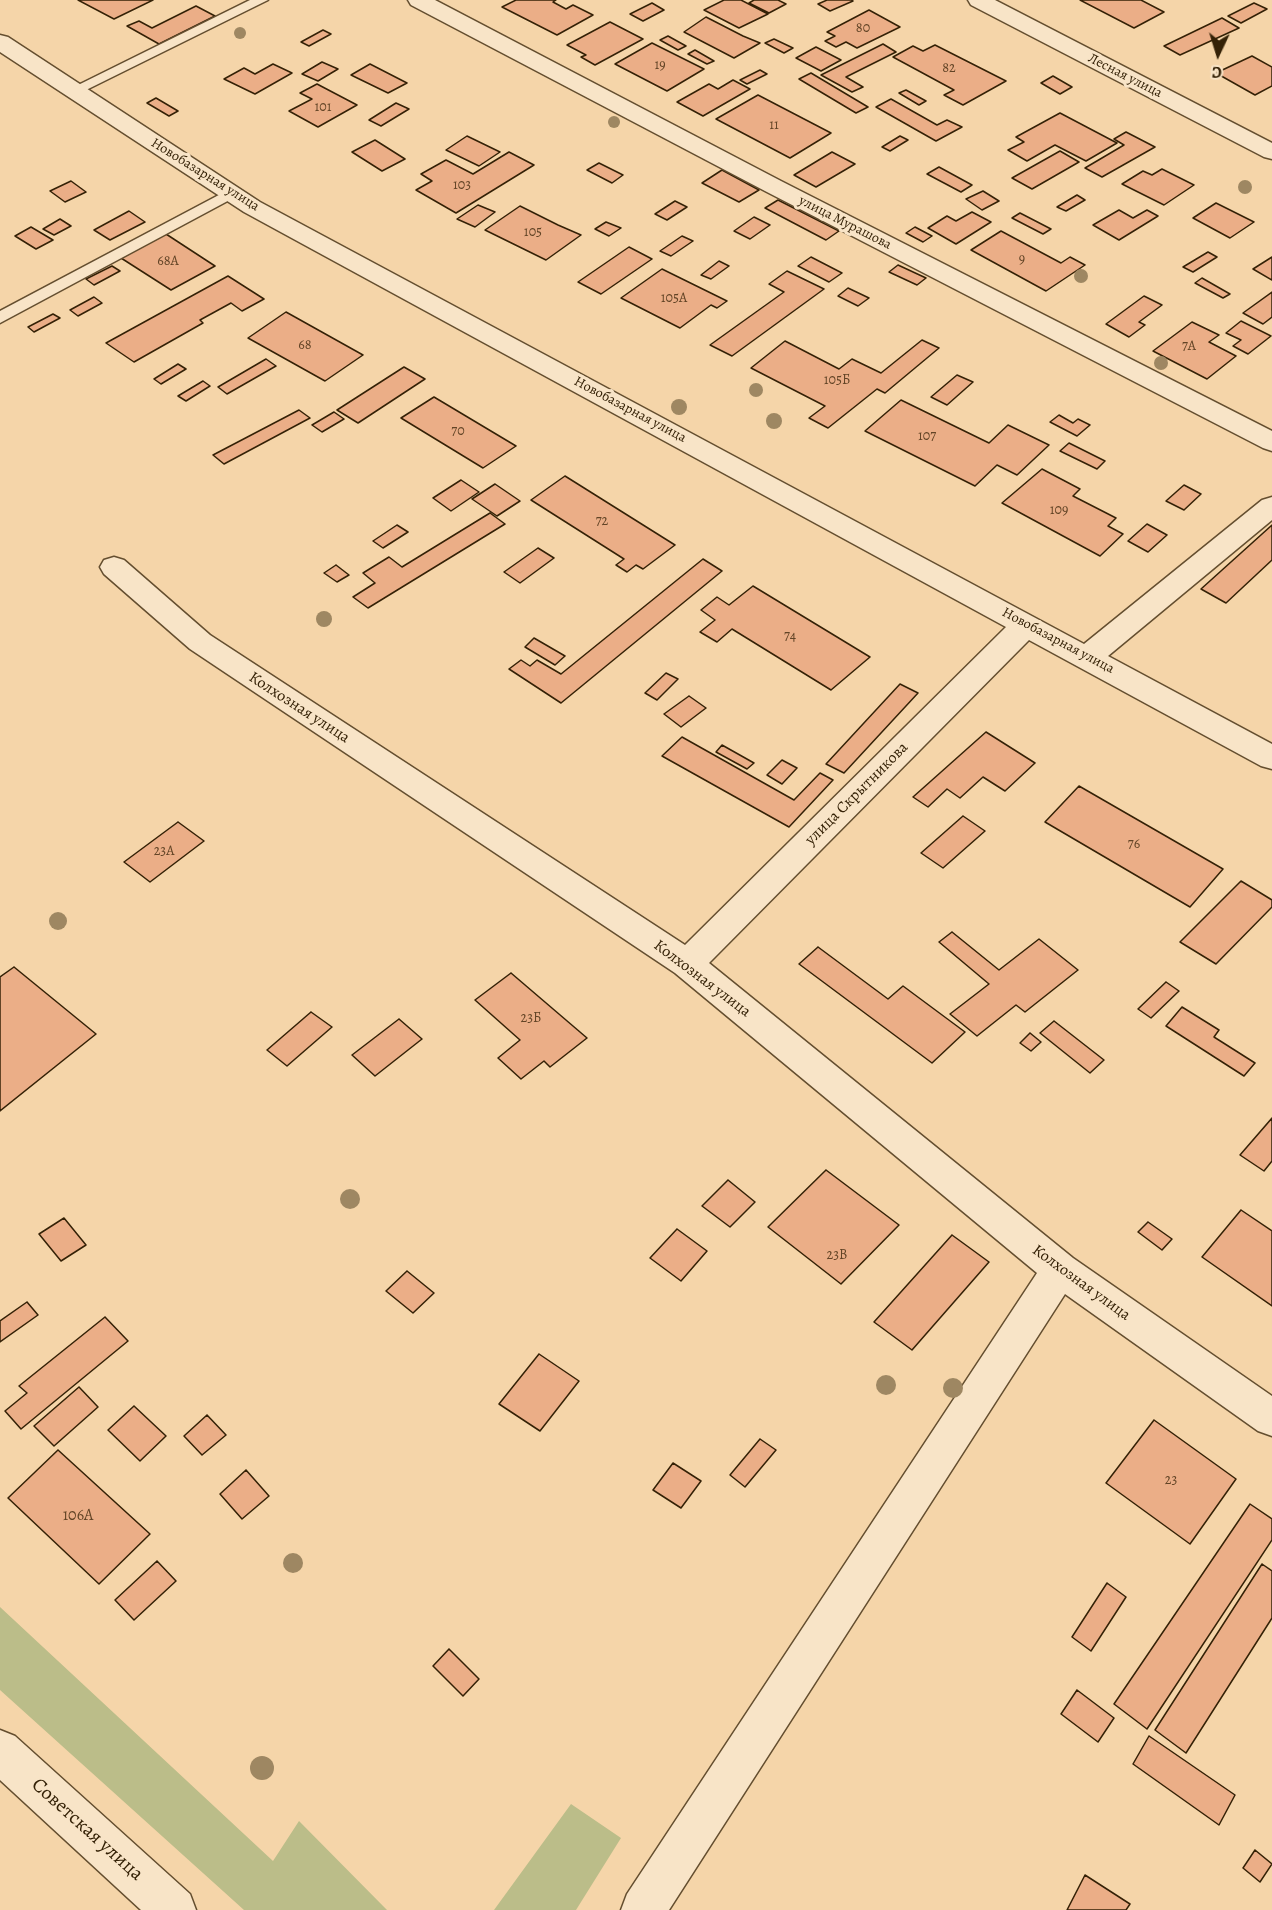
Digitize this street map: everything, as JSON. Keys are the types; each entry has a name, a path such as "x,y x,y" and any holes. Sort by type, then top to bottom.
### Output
{"street":[{"name":"улица Мурашова","path":"419,0 773,186 1272,442"},
{"name":"Лесная улица","path":"979,0 1272,152"},
{"name":"Новобазарная улица","path":"0,42 252,207 1272,758"},
{"path":"1088,657 1272,506"},
{"name":"Колхозная улица","path":"114,567 200,642 687,964 1060,1270 1272,1418"},
{"name":"улица Скрытникова","path":"687,964 1027,624"},
{"path":"643,1910 1060,1270"},
{"name":"Советская улица","path":"0,1750 174,1910"}],"lane":[{"path":"73,91 261,0"},
{"path":"0,318 231,193"}],"green space":[{"path":"0,1607 273,1861 299,1821 387,1910 244,1910 0,1690"},
{"path":"571,1804 621,1838 576,1910 494,1910"}],"building":[{"path":"78,0 153,0 114,19"},
{"path":"516,0 556,0 553,2 566,9 573,5 593,15 557,35 502,7"},
{"path":"724,0 741,0 768,14 739,28 704,10"},
{"path":"754,0 778,0 786,4 769,13 749,3"},
{"path":"827,0 853,1 830,11 818,4"},
{"path":"1080,0 1141,0 1164,12 1134,28"},
{"path":"652,3 664,10 643,21 630,14"},
{"path":"1254,3 1267,9 1241,23 1228,16"},
{"path":"196,6 215,16 159,44 127,26 139,21 152,28"},
{"path":"869,10 900,27 857,48 846,42 836,47 825,41 835,36 827,32"},
{"path":"706,17 760,43 734,58 684,32"},
{"path":"1222,18 1239,28 1180,55 1164,46"},
{"path":"610,22 643,39 595,65 581,57 586,55 567,45"},
{"path":"323,30 331,34 309,46 301,42"},
{"path":"668,36 686,46 678,50 660,40"},
{"path":"774,39 793,48 784,53 765,43"},
{"path":"652,43 704,69 667,91 615,64"},
{"path":"883,44 896,52 846,77 863,87 852,92 821,75"},
{"path":"935,45 1006,81 963,105 944,95 954,90 893,57 913,46 923,51"},
{"path":"816,47 841,60 821,71 796,58"},
{"path":"695,50 714,61 707,64 688,54"},
{"path":"1252,56 1272,67 1272,86 1255,95 1216,73"},
{"path":"322,62 338,69 318,81 302,74"},
{"path":"273,64 292,73 255,94 224,79 244,68 255,74"},
{"path":"370,64 407,83 388,93 351,75"},
{"path":"760,70 767,74 747,84 740,80"},
{"path":"811,73 868,107 856,113 799,79"},
{"path":"1053,76 1072,87 1060,94 1041,83"},
{"path":"733,80 750,89 703,116 677,102 709,84 718,89"},
{"path":"317,84 357,105 318,127 289,111 312,99 300,93"},
{"path":"906,90 926,101 919,105 899,93"},
{"path":"758,95 831,133 790,158 716,119"},
{"path":"156,98 178,111 169,116 147,103"},
{"path":"891,99 937,125 947,120 962,127 936,141 876,107"},
{"path":"396,103 409,109 381,126 369,120"},
{"path":"1060,113 1117,143 1086,161 1055,145 1027,161 1008,150 1024,142 1016,137"},
{"path":"1126,132 1155,147 1102,177 1085,168 1124,145 1114,139"},
{"path":"467,136 500,152 479,166 446,150"},
{"path":"900,136 908,140 890,151 882,147"},
{"path":"375,140 405,159 382,171 352,152"},
{"path":"1060,151 1079,162 1032,189 1012,178"},
{"path":"509,152 534,165 456,213 416,190 432,181 421,174 446,160 473,174"},
{"path":"832,152 855,164 816,187 794,175"},
{"path":"599,163 623,175 612,183 587,170"},
{"path":"939,167 972,185 961,192 927,174"},
{"path":"1162,169 1194,185 1164,205 1122,184 1143,171 1152,175"},
{"path":"722,170 759,190 739,202 702,183"},
{"path":"71,181 86,192 65,202 50,191"},
{"path":"983,191 999,201 982,210 966,199"},
{"path":"1077,195 1085,200 1066,211 1057,207"},
{"path":"778,200 839,231 826,240 765,208"},
{"path":"675,201 687,207 667,220 655,214"},
{"path":"1216,203 1254,222 1230,238 1193,218"},
{"path":"478,205 495,212 475,227 457,219"},
{"path":"520,206 581,235 546,260 485,230"},
{"path":"1119,210 1133,218 1147,210 1158,216 1119,240 1093,225"},
{"path":"129,211 145,222 110,240 94,230"},
{"path":"972,212 991,222 956,244 928,228 947,216 956,221"},
{"path":"1020,213 1051,229 1043,234 1012,218"},
{"path":"754,217 770,225 750,239 734,231"},
{"path":"60,219 71,226 54,235 43,229"},
{"path":"606,222 621,228 609,236 595,229"},
{"path":"31,227 53,240 36,249 15,236"},
{"path":"915,227 932,236 923,242 906,233"},
{"path":"1001,231 1061,263 1070,257 1085,265 1046,291 971,250"},
{"path":"166,234 215,266 171,290 121,258"},
{"path":"682,236 693,241 671,256 660,251"},
{"path":"629,247 652,259 601,294 578,282"},
{"path":"1208,252 1217,257 1193,272 1183,267"},
{"path":"811,257 842,273 829,282 798,266"},
{"path":"1272,257 1272,280 1253,269"},
{"path":"719,261 729,266 711,279 701,275"},
{"path":"898,265 926,278 917,285 889,272"},
{"path":"112,266 120,271 94,285 86,279"},
{"path":"662,269 727,301 717,308 711,305 680,328 621,298"},
{"path":"787,271 824,289 732,356 710,345 784,292 769,284"},
{"path":"228,276 264,299 242,311 231,303 200,320 203,323 134,362 106,343"},
{"path":"1202,278 1230,294 1223,298 1195,283"},
{"path":"848,288 869,298 858,306 838,296"},
{"path":"1272,292 1272,317 1263,324 1243,313"},
{"path":"1144,296 1162,305 1139,322 1145,325 1129,337 1106,324"},
{"path":"94,297 102,303 78,316 70,310"},
{"path":"286,312 363,355 325,381 248,338"},
{"path":"53,314 60,318 34,332 28,327"},
{"path":"1241,321 1271,336 1248,354 1233,346 1241,340 1226,333"},
{"path":"1192,322 1219,335 1209,342 1236,356 1207,379 1153,351"},
{"path":"922,340 939,348 885,393 877,389 828,428 809,418 825,406 751,368 785,341 839,369 852,359 881,373"},
{"path":"266,359 276,366 227,394 218,387"},
{"path":"178,364 186,369 161,384 154,379"},
{"path":"404,367 425,379 358,423 337,410"},
{"path":"957,375 973,382 947,405 931,397"},
{"path":"203,381 210,386 186,401 178,396"},
{"path":"434,397 516,446 483,468 401,418"},
{"path":"901,400 989,443 1008,425 1049,445 1017,475 997,465 975,486 865,431"},
{"path":"299,410 310,418 224,464 213,455"},
{"path":"334,412 344,419 322,432 312,425"},
{"path":"1059,415 1073,423 1078,419 1090,425 1077,436 1050,422"},
{"path":"1069,443 1105,461 1097,469 1060,451"},
{"path":"1042,469 1080,489 1073,496 1116,518 1108,526 1123,534 1100,556 1002,503"},
{"path":"565,476 675,545 643,569 636,565 627,572 616,565 624,559 531,500"},
{"path":"461,480 479,492 451,511 433,498"},
{"path":"495,484 520,501 497,516 472,499"},
{"path":"1184,485 1201,494 1184,510 1166,501"},
{"path":"490,513 505,524 368,608 353,597 375,583 363,573 389,557 402,567"},
{"path":"1147,524 1167,535 1148,552 1128,541"},
{"path":"397,525 408,532 383,548 373,541"},
{"path":"1272,525 1272,560 1226,603 1201,589"},
{"path":"538,548 554,558 520,583 504,572"},
{"path":"703,559 722,571 561,703 509,669 521,660 530,666 537,660 561,674"},
{"path":"336,565 349,575 337,582 324,573"},
{"path":"753,586 870,657 831,690 732,629 717,642 700,632 715,620 701,610 717,597 729,605"},
{"path":"534,638 565,656 555,665 525,647"},
{"path":"666,673 678,679 657,700 645,693"},
{"path":"900,684 918,693 844,773 826,764"},
{"path":"689,696 706,708 681,727 664,714"},
{"path":"986,732 1035,763 1005,791 983,777 960,798 947,789 928,807 913,797"},
{"path":"682,737 794,800 820,773 833,780 789,827 662,756"},
{"path":"722,745 754,763 747,769 716,752"},
{"path":"782,760 797,768 782,784 767,775"},
{"path":"1079,786 1223,869 1190,907 1045,822"},
{"path":"963,816 985,831 943,868 921,853"},
{"path":"178,822 204,841 150,882 124,862"},
{"path":"1241,881 1272,900 1272,907 1216,964 1180,942"},
{"path":"952,932 999,970 1039,939 1078,970 1025,1012 1016,1005 977,1036 950,1014 989,984 939,942"},
{"path":"818,947 888,999 903,986 965,1032 932,1063 799,964"},
{"path":"14,967 96,1034 0,1111 0,977"},
{"path":"511,973 587,1038 550,1067 544,1061 521,1079 498,1058 520,1040 475,1000"},
{"path":"1166,982 1179,991 1151,1018 1138,1009"},
{"path":"1182,1007 1219,1030 1214,1037 1255,1063 1244,1076 1166,1026"},
{"path":"311,1012 332,1027 287,1066 267,1050"},
{"path":"399,1019 422,1039 375,1076 352,1055"},
{"path":"1054,1021 1104,1060 1090,1073 1040,1033"},
{"path":"1030,1033 1041,1042 1031,1051 1020,1043"},
{"path":"1272,1118 1272,1161 1264,1171 1240,1155"},
{"path":"826,1170 899,1225 841,1284 768,1227"},
{"path":"728,1180 755,1202 730,1227 702,1206"},
{"path":"1241,1210 1272,1231 1272,1306 1202,1257"},
{"path":"64,1218 86,1245 61,1261 39,1234"},
{"path":"1148,1222 1172,1239 1162,1250 1138,1232"},
{"path":"677,1229 707,1251 681,1281 650,1258"},
{"path":"952,1235 989,1262 912,1350 874,1322"},
{"path":"407,1271 434,1293 413,1313 386,1291"},
{"path":"27,1302 38,1315 0,1342 0,1321"},
{"path":"105,1317 128,1341 21,1429 5,1411 27,1393 19,1386"},
{"path":"539,1354 579,1381 540,1431 499,1404"},
{"path":"79,1387 98,1407 54,1446 34,1426"},
{"path":"134,1406 166,1436 140,1461 108,1430"},
{"path":"207,1415 226,1435 202,1455 184,1436"},
{"path":"1154,1420 1236,1479 1190,1544 1106,1483"},
{"path":"760,1439 776,1450 745,1487 730,1475"},
{"path":"58,1450 150,1534 99,1584 8,1498"},
{"path":"673,1463 701,1481 681,1508 653,1490"},
{"path":"246,1470 269,1496 242,1519 220,1494"},
{"path":"1250,1504 1272,1519 1272,1540 1147,1729 1114,1704"},
{"path":"157,1561 176,1581 134,1620 115,1600"},
{"path":"1262,1564 1272,1571 1272,1618 1186,1753 1155,1730"},
{"path":"1107,1583 1126,1597 1091,1651 1072,1637"},
{"path":"449,1649 479,1679 463,1696 433,1666"},
{"path":"1077,1690 1114,1718 1098,1742 1061,1714"},
{"path":"1149,1736 1235,1795 1219,1825 1133,1764"},
{"path":"1255,1850 1272,1864 1260,1882 1243,1868"},
{"path":"1085,1875 1130,1904 1126,1910 1067,1910"}]}
